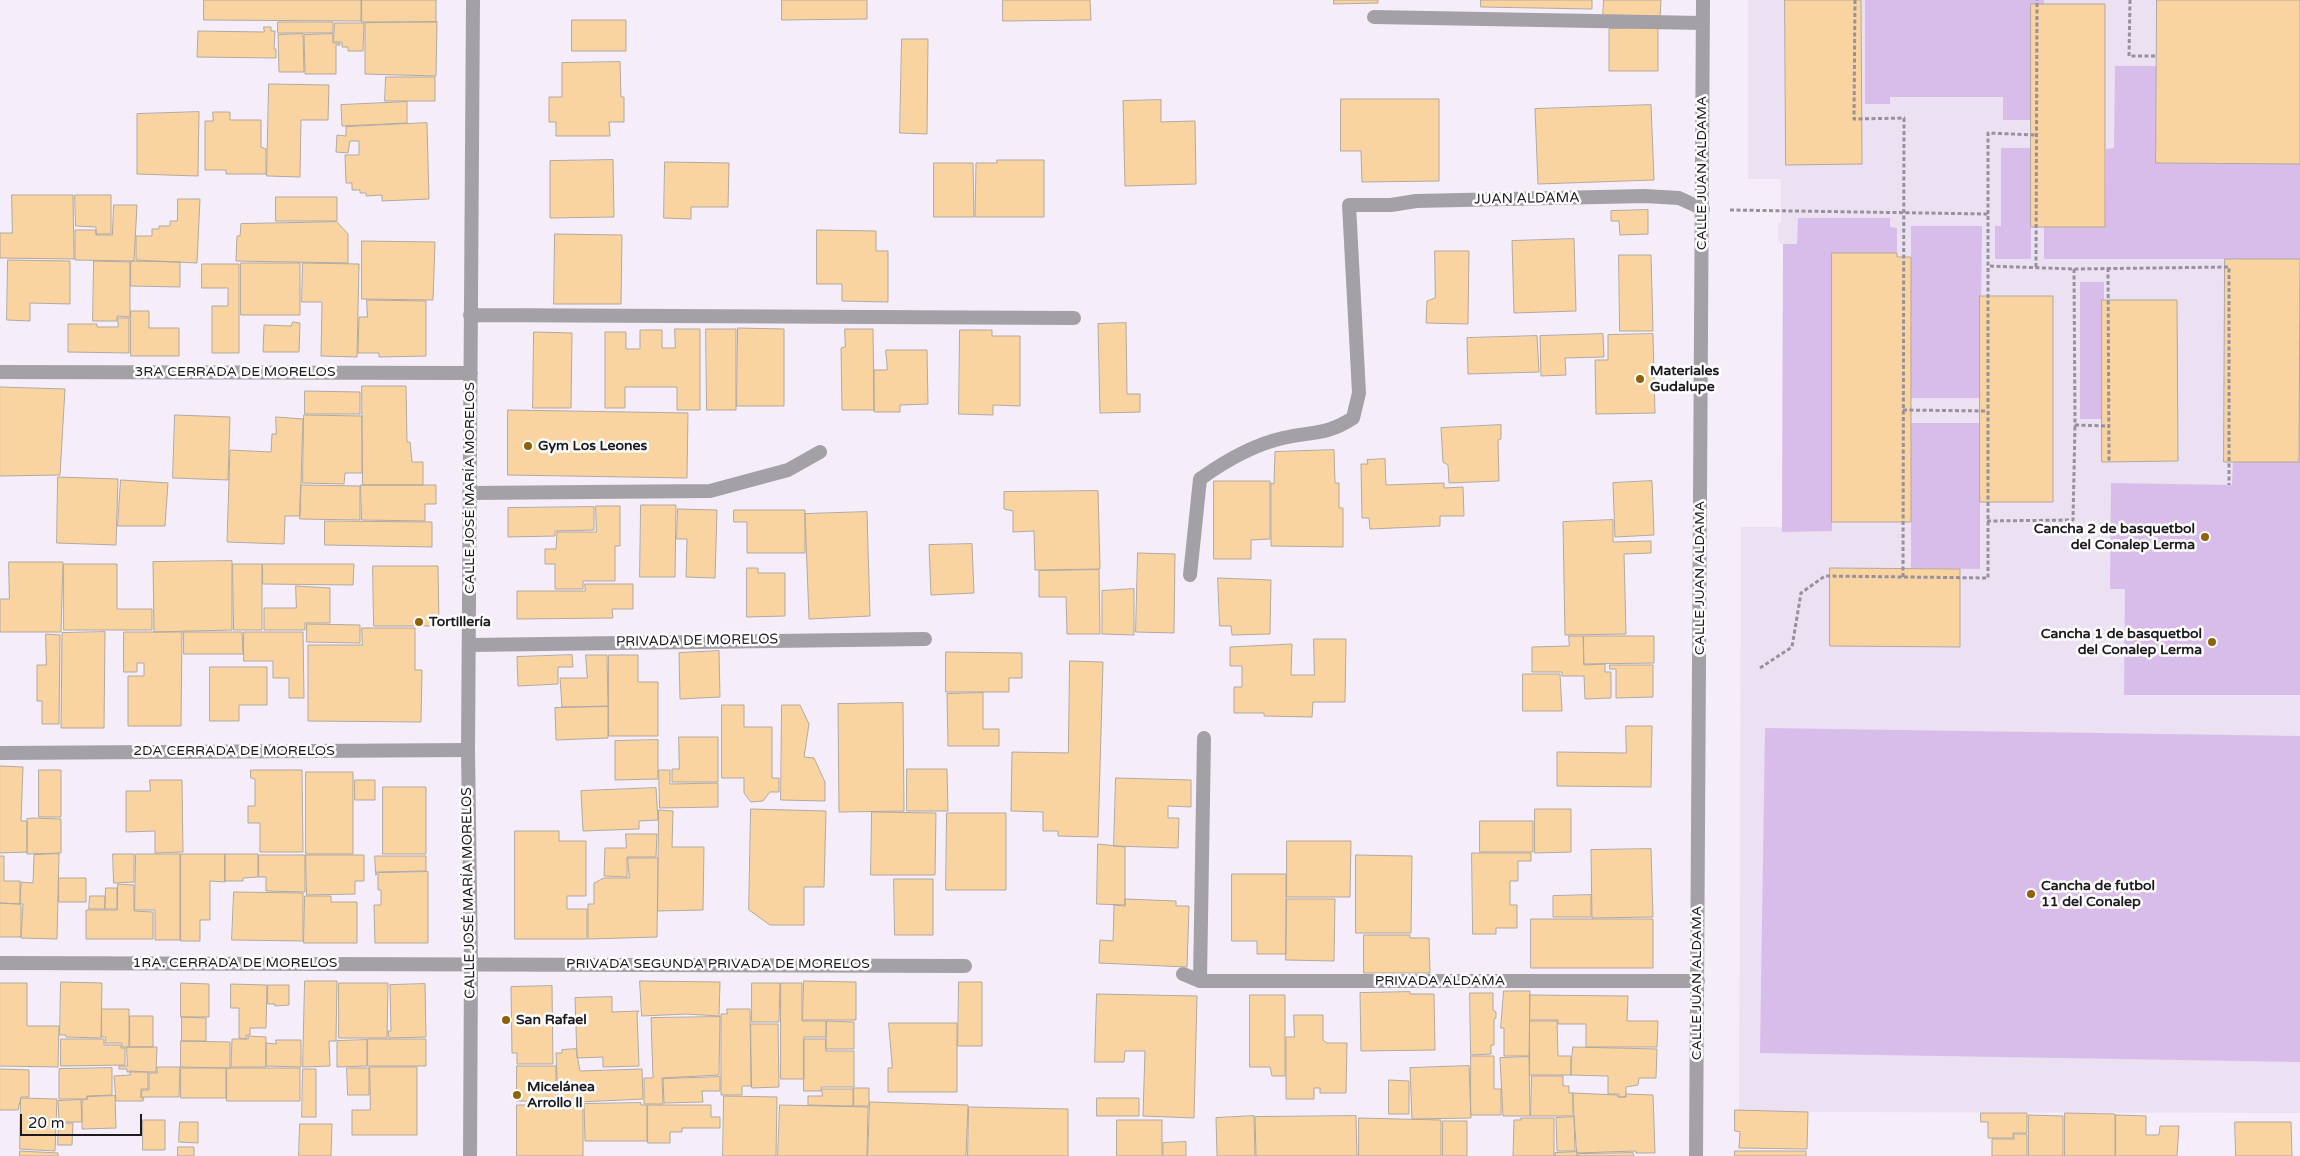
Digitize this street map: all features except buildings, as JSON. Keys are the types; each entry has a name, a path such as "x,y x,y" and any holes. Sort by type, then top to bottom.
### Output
{"street":[{"name":"CALLE JOSÉ MARÍA MORELOS","path":"470,1156 471,963 468,750 474,0"},
{"name":"CALLE JUAN ALDAMA","path":"1696,1156 1703,0"},
{"path":"1374,17 1703,23"},
{"name":"JUAN ALDAMA","path":"1190,575 1200,479 1220,464 1252,448 1284,437 1323,433 1353,418 1359,393 1349,205 1391,205 1416,201 1645,196 1679,198 1703,209"},
{"path":"470,315 1074,318"},
{"name":"3RA CERRADA DE MORELOS","path":"0,372 471,373"},
{"path":"469,493 710,491 788,470 820,452"},
{"name":"PRIVADA DE MORELOS","path":"469,645 926,639"},
{"path":"1200,981 1204,738"},
{"name":"2DA CERRADA DE MORELOS","path":"0,753 468,750"},
{"name":"1RA. CERRADA DE MORELOS","path":"0,963 471,963"},
{"name":"PRIVADA SEGUNDA PRIVADA DE MORELOS","path":"471,963 965,966"},
{"name":"PRIVADA ALDAMA","path":"1183,974 1200,981 1698,981"}],"path":[{"path":"1855,0 1854,119 1904,118 1902,578"},
{"path":"2036,267 2037,0"},
{"path":"2130,0 2129,56 2156,56"},
{"path":"1760,668 1792,647 1801,593 1825,576 1988,578 1988,133 2036,135"},
{"path":"1749,210 1988,214"},
{"path":"1988,266 2074,269 2229,267 2229,485"},
{"path":"2108,268 2109,462"},
{"path":"1987,521 2073,520 2075,425 2074,269"},
{"path":"1903,410 1987,411"},
{"path":"2075,425 2109,426"}],"shaded area":[{"path":"1748,0 2300,0 2300,1113 1739,1112 1741,527 1782,527 1783,245 1778,242 1778,223 1781,223 1781,179 1748,179"},
{"path":"1865,0 2044,0 2044,4 2031,4 2031,120 2003,120 2003,97 1890,97 1890,104 1865,104"},
{"path":"2115,66 2156,66 2156,163 2300,164 2300,259 2044,259 2044,227 2105,227 2106,149 2114,148"},
{"path":"2001,148 2031,148 2031,259 1995,259 1995,226 2001,226"},
{"path":"1798,218 1890,218 1890,227 1897,228 1897,253 1832,253 1832,531 1782,532 1783,244 1797,244"},
{"path":"1911,226 1982,226 1980,398 1911,398"},
{"path":"2080,282 2104,282 2104,300 2102,301 2102,419 2080,419"},
{"path":"2300,325 2300,695 2124,695 2125,589 2110,589 2111,483 2232,485 2233,461 2299,462"},
{"path":"1911,423 1980,423 1980,569 1911,568"},
{"name":"Cancha de futbol 11 del Conalep","path":"1765,728 2300,736 2300,1062 1760,1053"}],"place":[{"name":"Materiales Gudalupe","path":"1640,379"},
{"name":"Gym Los Leones","path":"528,446"},
{"name":"Cancha 2 de basquetbol del Conalep Lerma","path":"2205,537"},
{"name":"Tortillería","path":"419,622"},
{"name":"Cancha 1 de basquetbol del Conalep Lerma","path":"2212,642"},
{"name":"Cancha de futbol 11 del Conalep","path":"2031,894"},
{"name":"San Rafael","path":"506,1020"},
{"name":"Micelánea Arrollo ll","path":"517,1095"}]}
